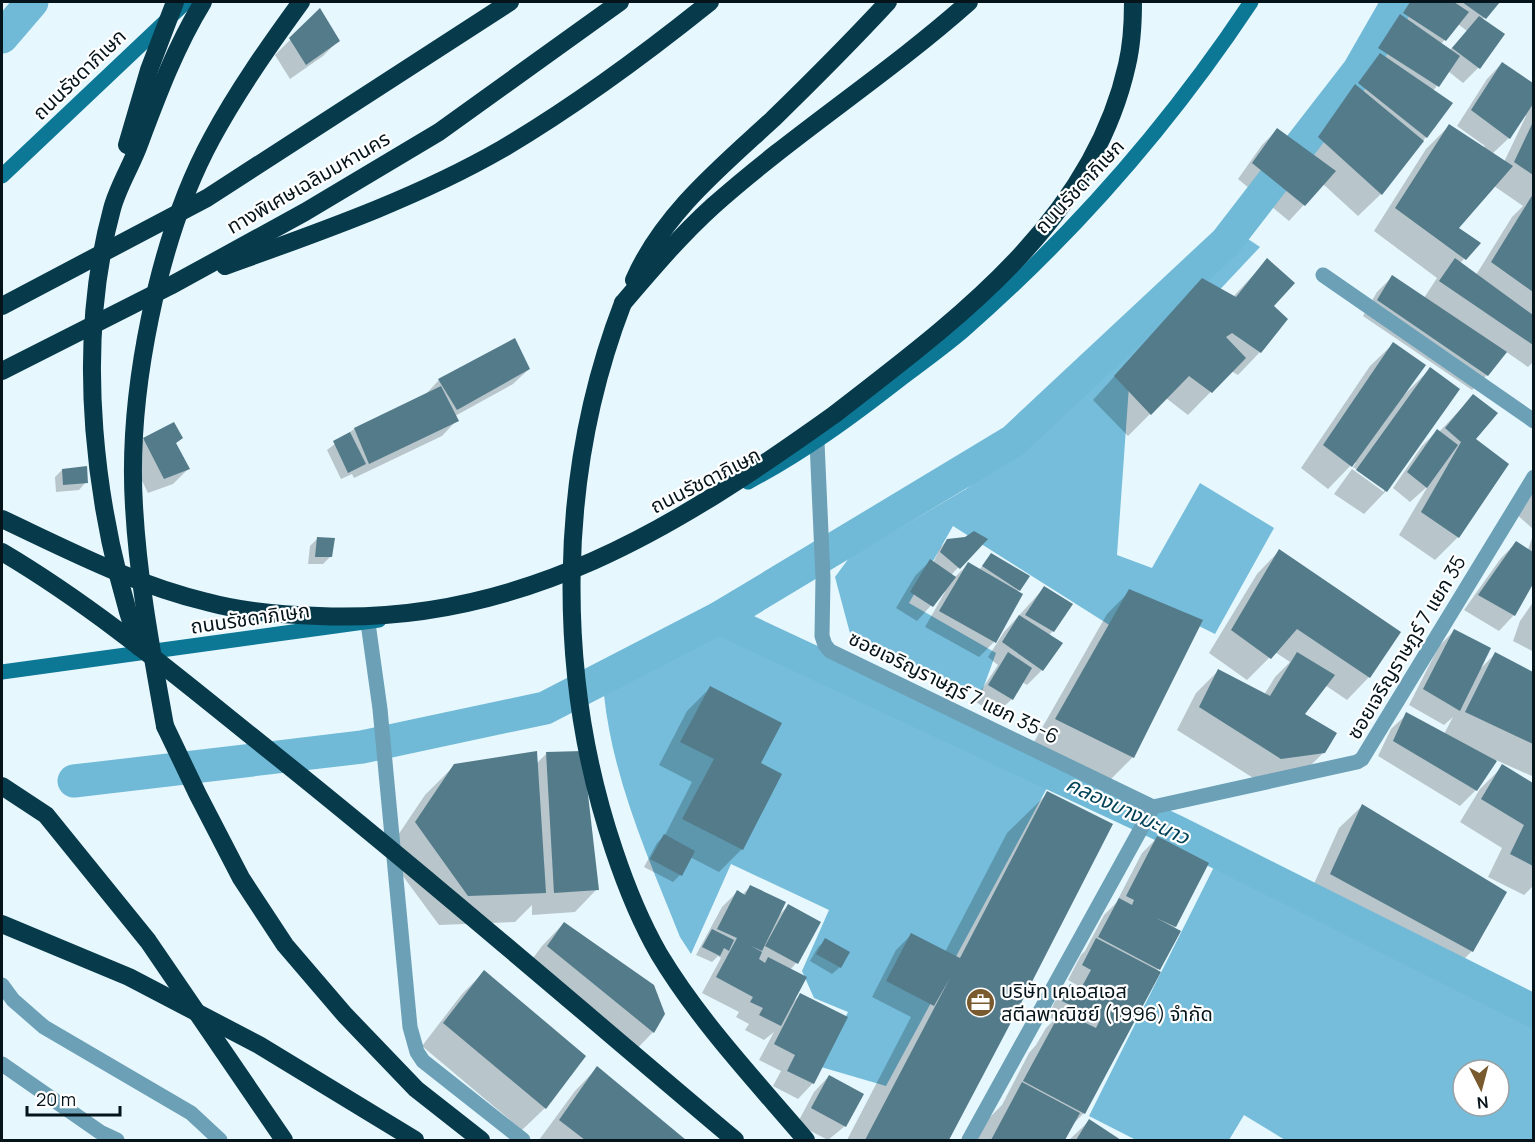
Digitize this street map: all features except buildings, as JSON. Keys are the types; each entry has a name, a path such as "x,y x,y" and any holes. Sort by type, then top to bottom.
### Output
{"highway":[{"path":"176,2 142,94 112,208 95,307 93,354 97,463 113,560 165,726 241,878 285,945 345,1015 416,1089 481,1140"},
{"path":"112,208 159,90 202,2"},
{"path":"165,726 142,591 134,504 136,417 151,315 165,258 188,192 211,140 248,76 301,2"},
{"name":"ทางพิเศษเฉลิมมหานคร","path":"2,306 207,198 510,2"},
{"name":"ทางพิเศษเฉลิมมหานคร","path":"2,372 170,286 305,212 439,132 620,2"},
{"path":"170,286 326,229 425,188 501,149 583,98 710,2"},
{"path":"806,1140 692,1005 658,953 629,895 602,814 585,737 573,623 576,504 592,400 610,338 623,303 653,244 680,209 803,90 888,2"},
{"path":"623,303 670,249 712,207 969,2"},
{"path":"2,519 97,563 166,591 237,609 304,616 378,616 446,608 487,600 548,581 616,551 708,500 835,414 928,342 1026,251 1060,210 1100,143 1118,101 1128,63 1133,2"},
{"path":"2,552 128,637 342,809 735,1140"},
{"path":"2,786 46,815 148,941 284,1140"},
{"path":"2,924 129,977 219,1024 259,1045 415,1140"}],"main road":[{"name":"ถนนรัชดาภิเษก","path":"2,176 186,2"},
{"name":"ถนนรัชดาภิเษก","path":"2,672 368,623 496,589 663,527 785,463 817,442 961,333 1027,273 1124,170 1195,82 1251,2"}],"street":[{"path":"1323,275 1533,422"},
{"name":"ซอยเจริญราษฎร์ 7 แยก 35-6","path":"817,442 823,578 822,636 830,651 1150,810"},
{"name":"ซอยเจริญราษฎร์ 7 แยก 35","path":"1150,810 1362,759 1533,477"},
{"path":"368,623 380,709 410,1027 417,1052 437,1074 523,1140"},
{"path":"969,1140 1150,810"},
{"path":"2,985 13,1000 44,1027 191,1113 220,1140"},
{"path":"2,1064 100,1132 117,1140"}],"shaded area":[{"path":"1248,239 1260,247 1129,386 1117,555 1152,568 1200,483 1274,528 1215,634 1147,600 1122,633 953,526 909,603 996,653 981,694 851,637 835,577 849,558 966,489 1019,449 1063,408 1107,373"},
{"path":"731,633 1047,788 886,1086 821,1067 848,1012 814,998 802,971 829,910 731,864 691,954 680,937 634,819 615,758 604,695 704,639"},
{"path":"1214,867 1533,1022 1533,1140 1285,1140 1244,1115 1229,1140 1136,1140 1089,1116"}],"waterway":[{"path":"2,37 32,2"},
{"path":"74,781 362,747 545,708 719,618 1013,441 1226,242 1359,70 1398,2"},
{"name":"คลองบางมะนาว","path":"719,618 1177,832 1534,1011"}],"place":[{"name":"บริษัท เคเอสเอส สตีลพาณิชย์ (1996) จำกัด","path":"980,1002"}]}
